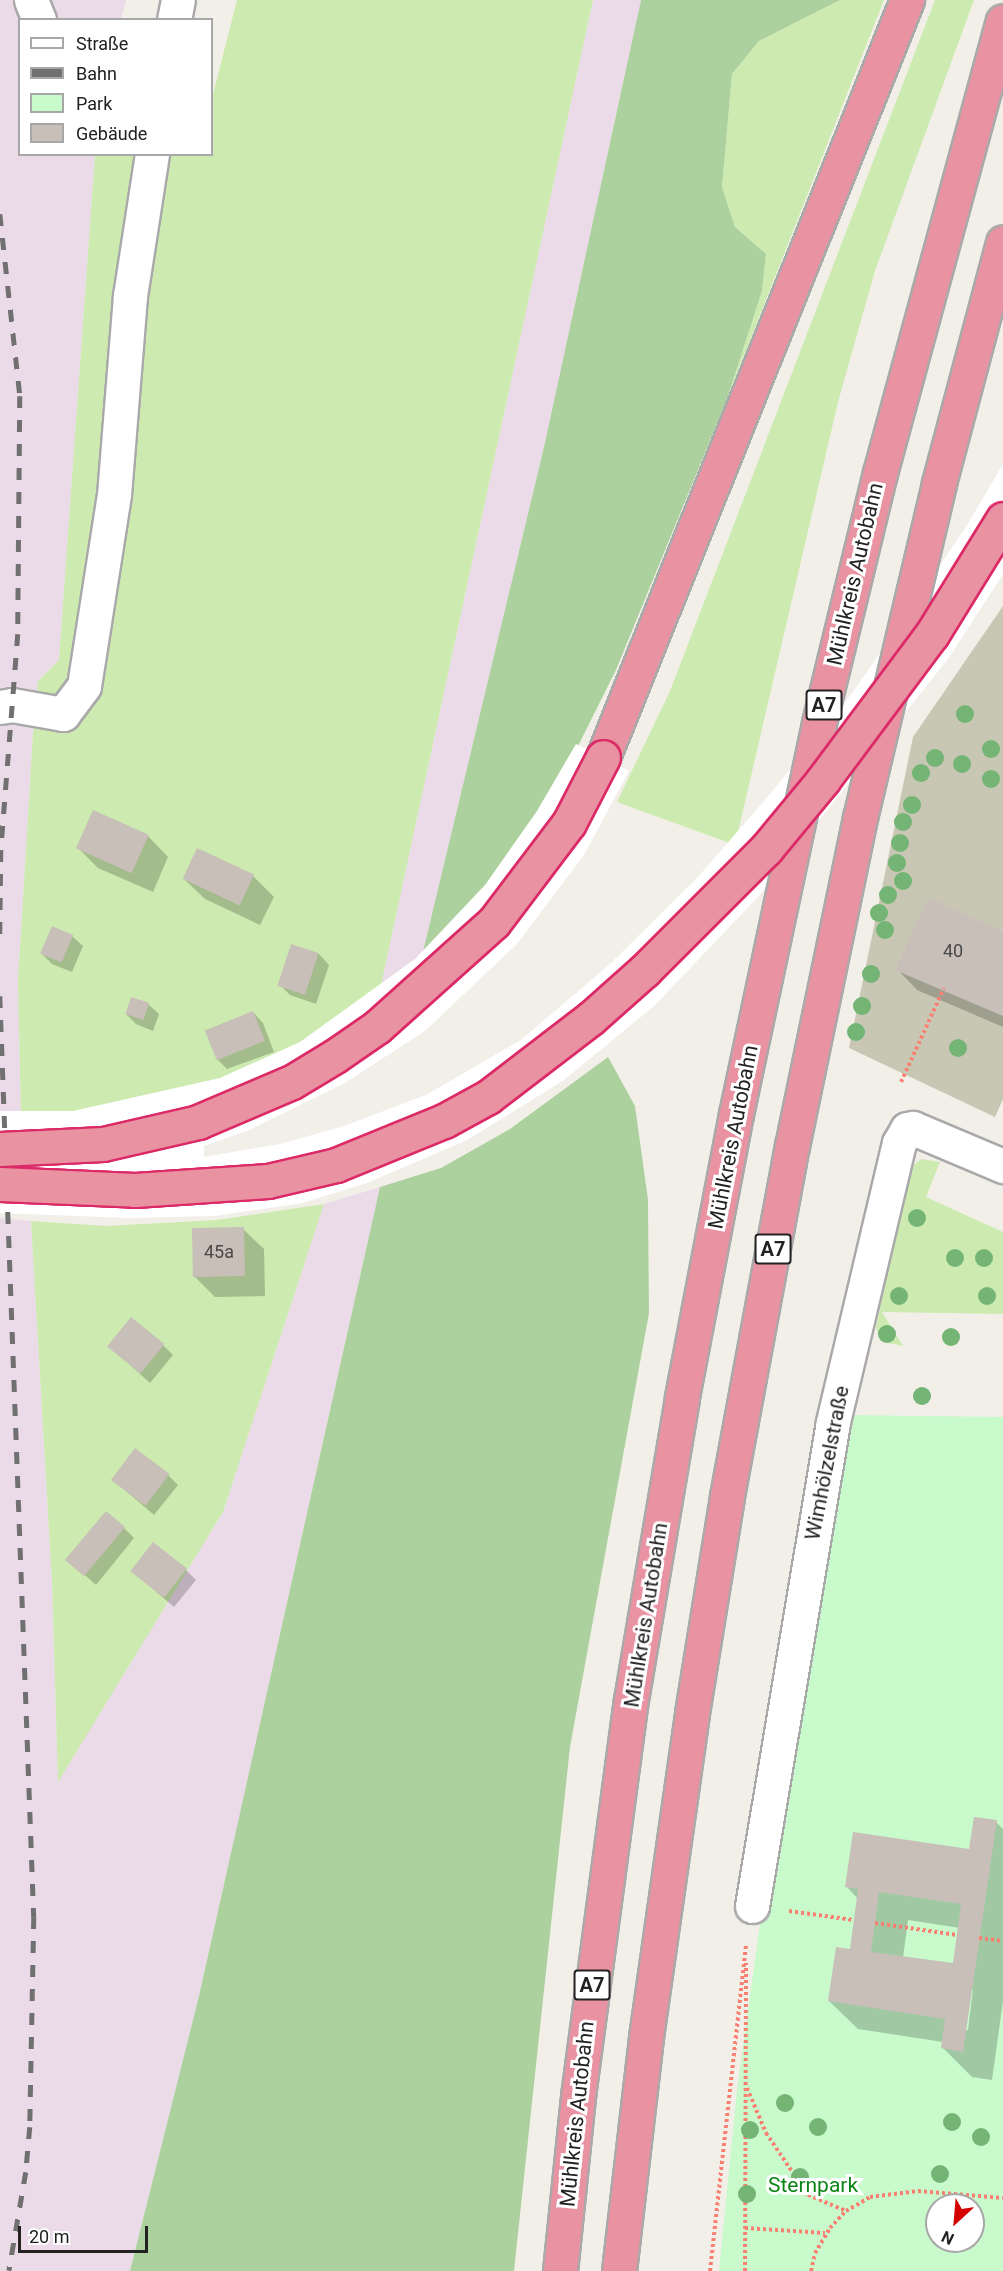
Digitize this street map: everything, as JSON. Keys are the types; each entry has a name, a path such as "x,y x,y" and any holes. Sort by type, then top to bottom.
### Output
{"highway":[{"path":"0,1149 103,1144 198,1122 292,1082 377,1027 494,922 569,823 603,757 907,0"},
{"name":"Mühlkreis Autobahn","path":"560,2271 579,2085 631,1700 682,1397 736,1114 819,723 880,472 1003,21"},
{"name":"A7","path":"619,2271 646,2037 692,1713 727,1496 790,1158 860,818 939,483 1003,242"},
{"path":"0,1184 135,1190 268,1181 336,1165 444,1121 488,1097 591,1018 645,970 766,849 823,780 932,633 1003,519"}],"street":[{"path":"31,0 38,18"},
{"path":"48,18 53,0"},
{"path":"174,18 178,0"},
{"path":"0,707 12,705 63,714 84,686 114,495 130,296 152,156"},
{"name":"Wimhölzelstraße","path":"752,1906 832,1426 899,1143 907,1129 913,1128 1003,1166"}],"path":[{"path":"901,1082 944,988"},
{"path":"752,1906 854,1920"},
{"path":"875,1923 957,1935"},
{"path":"979,1938 1003,1941"},
{"path":"710,2271 746,1944 745,2271"},
{"path":"745,2085 766,2133 808,2195 846,2211"},
{"path":"811,2271 815,2253 826,2233 846,2211 870,2197 897,2192 959,2191 1003,2198"},
{"path":"745,2228 826,2233"}],"shaded area":[{"path":"0,0 126,0 121,18 18,18 18,156 95,156 59,660 38,681 33,733 18,981 21,1118 0,1118"},
{"path":"593,0 641,0 544,447 421,960 380,990"},
{"path":"1003,606 1003,1099 995,1117 849,1048 913,737"},
{"path":"380,1187 199,1996 130,2271 0,2271 0,1218 31,1221 52,1582 58,1780 223,1512 324,1204"}],"green space":[{"path":"237,0 593,0 380,990 340,1021 252,1073 136,1110 21,1118 18,981 33,733 38,681 59,660 95,156 213,156 213,94"},
{"path":"641,0 840,0 759,41 732,74 722,187 735,227 766,254 762,291 727,399 616,670 562,778 503,871 421,960 544,447"},
{"path":"840,0 884,0 727,399 762,291 766,254 735,227 722,187 732,74 759,41"},
{"path":"935,0 974,0 875,271 838,402 735,845 617,802 670,691"},
{"path":"608,1057 635,1106 648,1200 649,1313 570,1747 514,2271 130,2271 199,1996 380,1187 441,1168 510,1129"},
{"path":"921,1159 940,1162 926,1197 1003,1232 1003,1314 882,1312 903,1346 888,1343 879,1337 876,1327 908,1169"},
{"path":"324,1204 223,1512 58,1782 52,1582 31,1221 106,1226 217,1220"},
{"name":"Sternpark","path":"846,1415 1003,1417 1003,2271 719,2271 737,2089 770,1852"}],"pier":[{"path":"1003,464 1003,574 948,659 757,898 654,1006 564,1080 467,1140 367,1183 302,1203 215,1216 129,1218 0,1213 0,1111 73,1111 220,1078 300,1042 415,959 485,885 537,811 576,744 629,771 584,855 517,944 425,1031 343,1084 249,1130 204,1146 204,1157 280,1144 344,1126 426,1095 521,1040 611,963 698,877 770,794 853,692 966,527"}],"building":[{"path":"93,810 149,835 132,873 76,848"},
{"path":"197,848 254,875 240,905 183,879"},
{"path":"929,897 1003,932 1003,1016 895,970"},
{"path":"52,926 73,935 61,963 40,954"},
{"path":"291,944 319,953 305,995 277,986"},
{"path":"131,997 149,1003 144,1020 125,1014"},
{"path":"253,1011 265,1041 217,1060 205,1030"},
{"path":"244,1227 245,1276 193,1277 192,1228"},
{"path":"131,1317 164,1344 141,1374 107,1347"},
{"path":"135,1448 169,1474 145,1506 111,1480"},
{"path":"106,1511 125,1527 84,1576 65,1560"},
{"path":"153,1542 187,1568 164,1598 130,1571"},
{"path":"974,1817 997,1820 963,2052 941,2048 945,2019 828,2001 836,1947 850,1949 858,1889 845,1887 853,1832 969,1849","holes":["879,1892 961,1904 953,1963 871,1952"]}],"railway":[{"path":"0,214 20,396 18,634 1,850 0,938"},
{"path":"0,996 34,1917 30,2127 26,2172 9,2271"}]}
